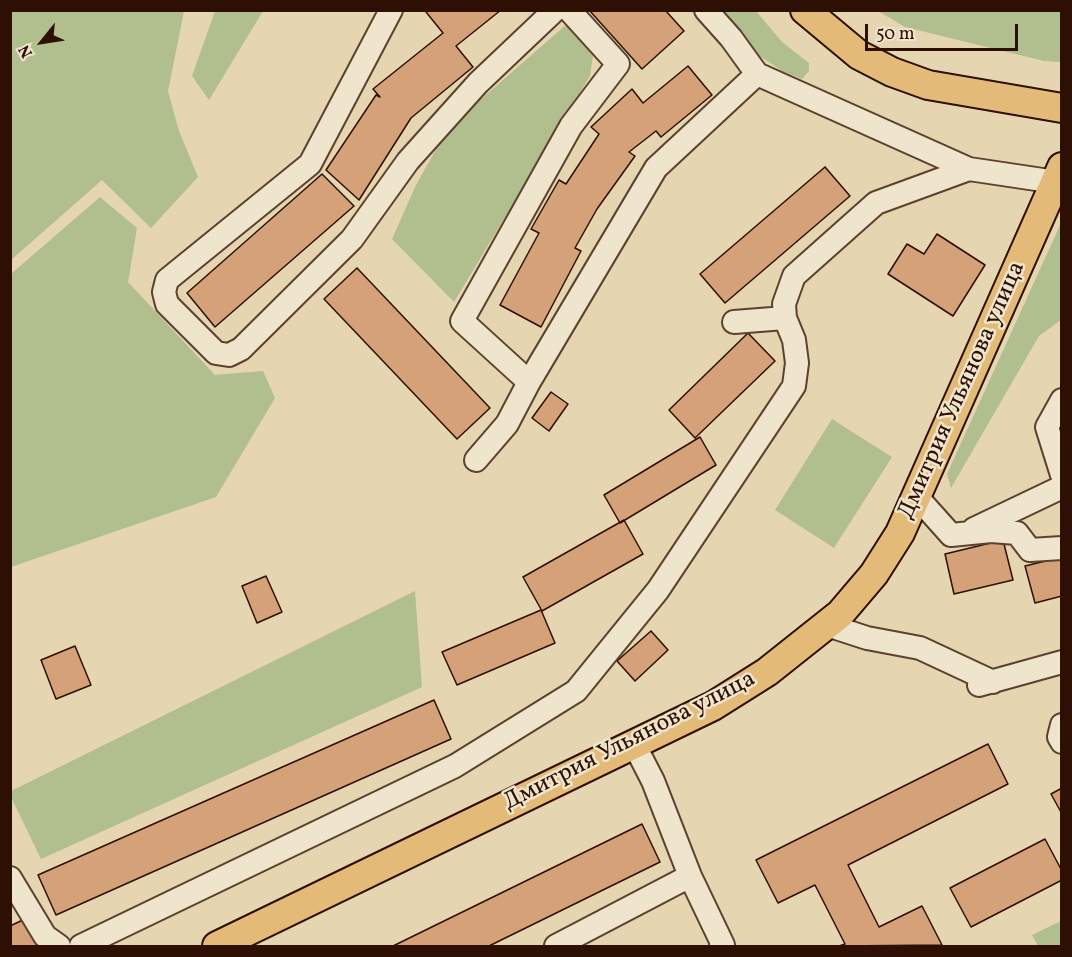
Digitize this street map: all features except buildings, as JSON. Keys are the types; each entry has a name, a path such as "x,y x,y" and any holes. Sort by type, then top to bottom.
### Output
{"main road":[{"path":"805,10 859,55 892,72 928,85 1062,108"},
{"name":"Дмитрия Ульянова улица","path":"217,946 713,706 767,672 840,614 874,574 900,533 1059,174"}],"street":[{"path":"391,10 310,164 167,280 165,286 167,304 210,349 229,355 241,349 352,239 408,161 478,83 555,10"},
{"path":"529,382 462,321 571,126 618,64 569,10"},
{"path":"706,10 731,38 757,74 969,169 1059,174"},
{"path":"476,460 507,424 529,382 656,168 757,74"},
{"path":"81,946 455,766 576,691 658,590 794,386 798,363 794,340 785,318 787,289 794,276 876,203 969,169"},
{"path":"734,322 785,318"},
{"path":"1062,400 1047,427 1062,475"},
{"path":"964,534 1062,487"},
{"path":"917,497 951,535 991,531 1017,532 1030,550 1062,548"},
{"path":"827,625 867,638 920,648 986,683 1062,662"},
{"path":"1062,725 1059,737 1062,742"},
{"path":"634,744 653,780 690,876 723,945 721,946"},
{"path":"556,946 690,876"},
{"path":"10,878 45,936 60,946"}],"green space":[{"path":"11,10 184,11 168,91 179,131 198,177 151,228 102,180 11,260"},
{"path":"215,11 263,11 209,100 192,76"},
{"path":"718,11 756,11 782,42 809,63 809,71 802,79 784,72 758,55"},
{"path":"878,11 1061,11 1061,62 1044,61 905,27"},
{"path":"567,24 594,49 590,76 454,302 392,239 416,185 448,128"},
{"path":"100,197 137,228 128,282 215,375 263,371 275,398 216,497 11,567 11,274"},
{"path":"1061,223 1061,320 1039,336 951,488 947,474"},
{"path":"832,419 892,457 834,548 775,510"},
{"path":"415,591 422,687 41,859 11,797 11,791"},
{"path":"1061,921 1061,946 1038,946 1032,935"}]}
